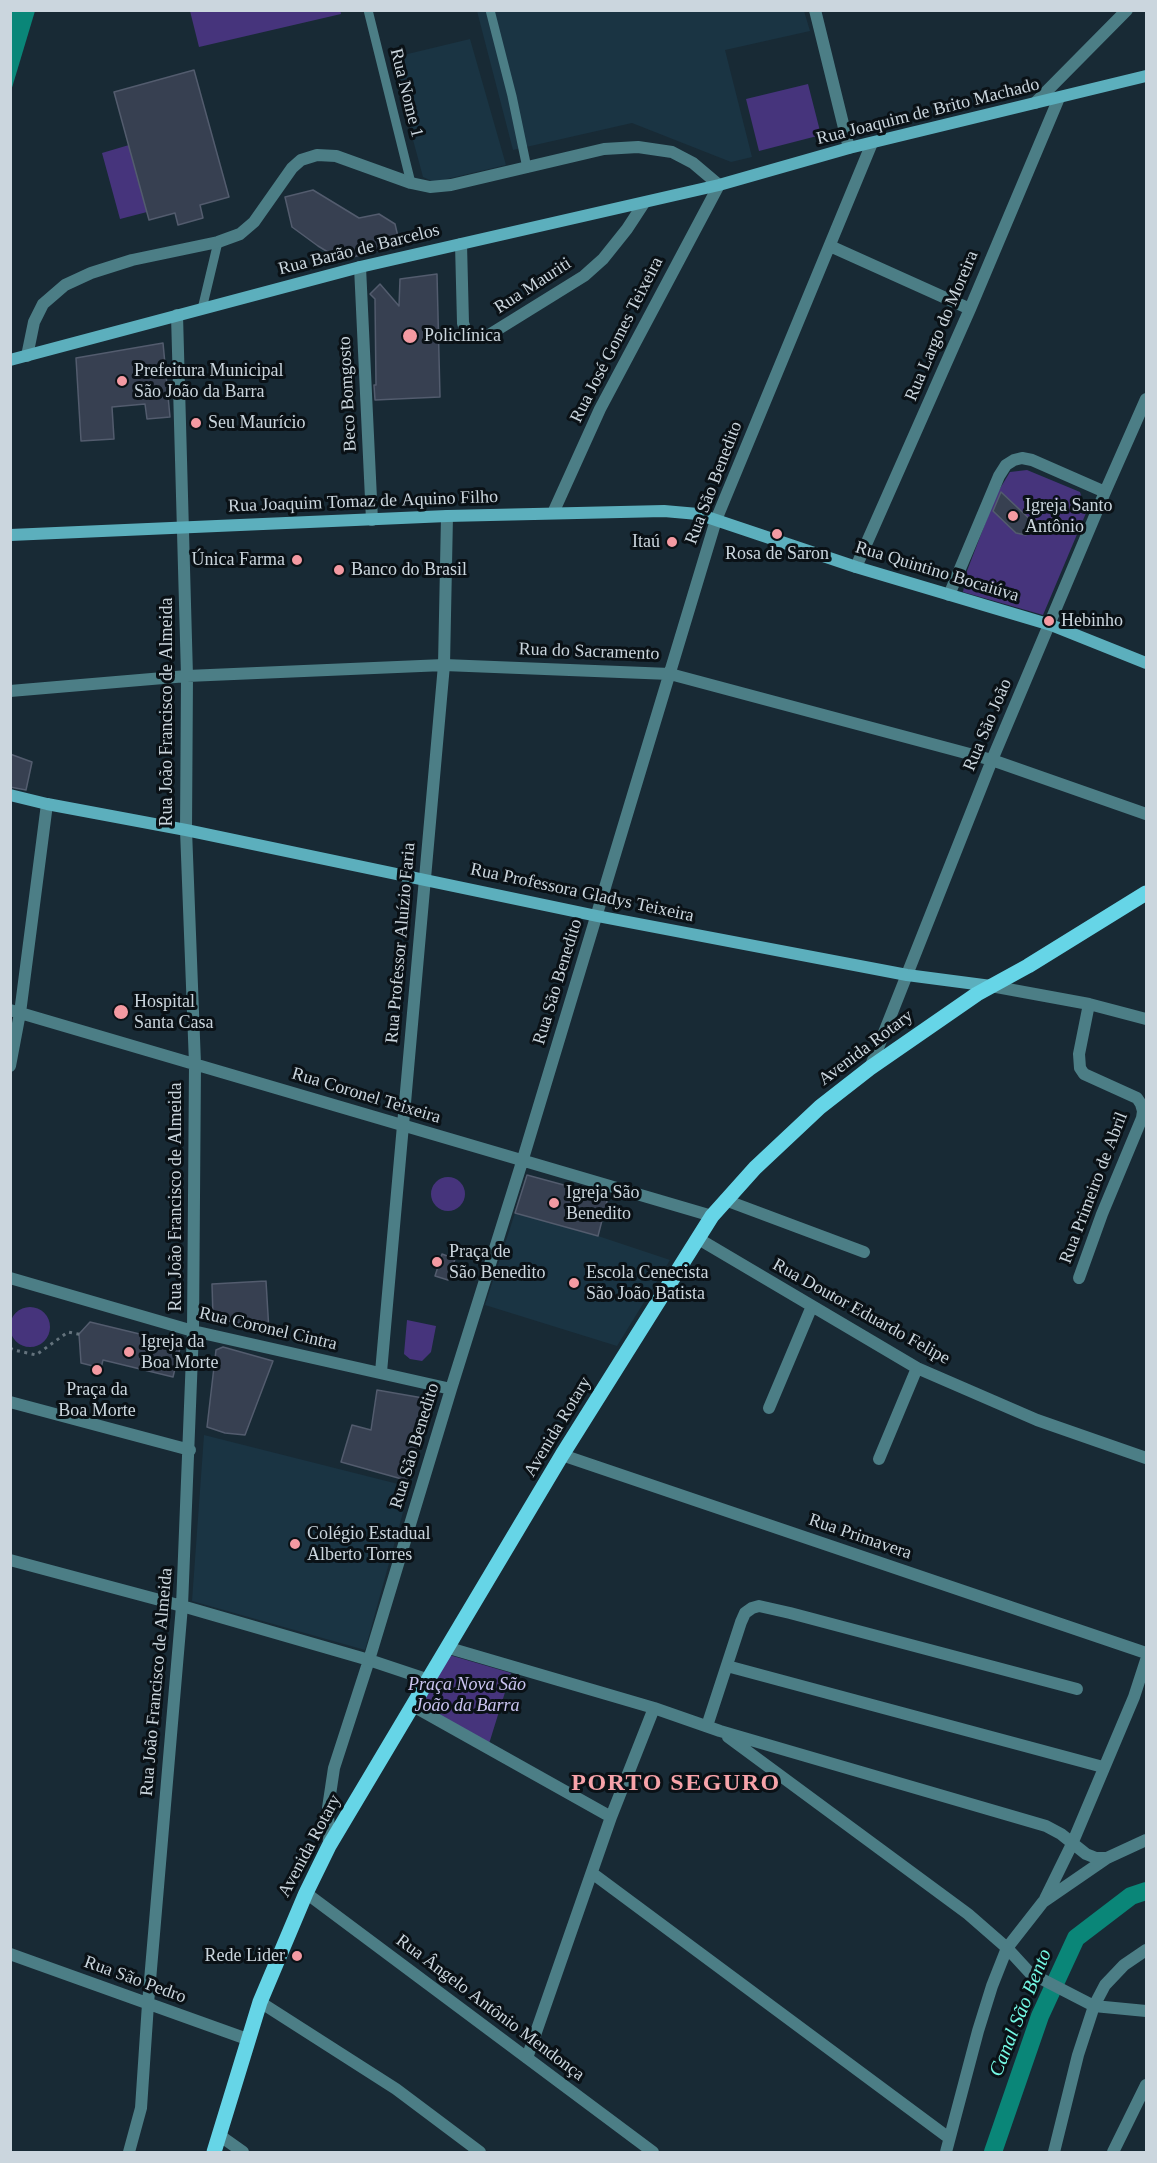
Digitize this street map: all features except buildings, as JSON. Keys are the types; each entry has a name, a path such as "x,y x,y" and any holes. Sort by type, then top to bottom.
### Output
{"main road":[{"name":"Rua Joaquim de Brito Machado","path":"719,185 849,148 1146,76"},
{"name":"Rua Barão de Barcelos","path":"10,360 360,267 719,185"},
{"name":"Rua Joaquim Tomaz de Aquino Filho","path":"10,535 553,513 664,511 698,514 716,520"},
{"name":"Rua Quintino Bocaiúva","path":"716,520 856,567 1051,625 1146,663"},
{"name":"Rua Professora Gladys Teixeira","path":"10,795 597,916 907,975 991,986"},
{"name":"Avenida Rotary","path":"214,2152 260,2002 306,1893 329,1846 562,1455 712,1216 755,1168 820,1107 910,1038 1146,892"}],"street":[{"path":"815,10 849,148"},
{"path":"1035,103 1127,10"},
{"name":"Rua Largo do Moreira","path":"856,567 970,309 1059,98"},
{"name":"Rua São Benedito","path":"329,1846 328,1808 334,1768 522,1162 716,520 872,143"},
{"path":"27,356 34,322 43,304 64,285 91,273 132,260 218,242 240,234 254,222 292,168 301,160 317,155 336,156 411,183 430,187 451,185 604,149 638,147 672,152 693,163 719,185"},
{"name":"Rua José Gomes Teixeira","path":"553,513 600,409 719,185"},
{"name":"Rua Mauriti","path":"461,244 463,323 470,336 484,338 584,276 603,259 644,203"},
{"path":"830,246 970,309"},
{"name":"Beco Bomgosto","path":"360,267 372,520"},
{"name":"Rua João Francisco de Almeida","path":"129,2152 141,2108 182,1606 194,1331 195,1064 186,830 187,676 177,315"},
{"name":"Rua São João","path":"870,1068 992,760 1146,399"},
{"path":"949,596 999,476 1006,465 1022,458 1032,460 1105,492"},
{"name":"Rua Professor Aluízio Faria","path":"381,1372 444,665 447,516"},
{"name":"Rua do Sacramento","path":"10,691 187,676 444,665 670,674 992,760 1146,814"},
{"path":"10,1066 15,1012 47,804"},
{"name":"Rua Professora Gladys Teixeira","path":"991,986 1089,1004 1146,1019"},
{"name":"Rua Primeiro de Abril","path":"1080,1278 1102,1214 1143,1111 1137,1098 1084,1074 1080,1068 1080,1053 1089,1004"},
{"name":"Rua Coronel Teixeira","path":"15,1012 712,1216"},
{"path":"725,1200 864,1252"},
{"name":"Rua Doutor Eduardo Felipe","path":"697,1238 917,1368 1037,1420 1146,1458"},
{"name":"Rua Coronel Cintra","path":"10,1278 194,1331 451,1389"},
{"path":"769,1408 812,1306"},
{"path":"879,1459 917,1368"},
{"path":"10,1402 190,1450"},
{"name":"Rua Primavera","path":"562,1455 1146,1653"},
{"path":"10,1560 182,1606 369,1660 429,1680"},
{"path":"706,1726 745,1613 759,1606 1077,1689"},
{"path":"449,1648 654,1708 720,1731 1046,1826 1061,1834 1086,1854 1096,1858 1107,1858"},
{"path":"946,2152 978,2031 1007,1947 1043,1902 1072,1844 1134,1697 1146,1660"},
{"path":"727,1666 1103,1767"},
{"path":"413,1706 611,1817"},
{"path":"527,2058 611,1817 654,1708"},
{"path":"720,1731 959,1907 1007,1947 1030,1973 1088,2004 1146,2011"},
{"path":"1043,1902 1107,1858 1146,1840"},
{"path":"592,1873 950,2138"},
{"name":"Rua Ângelo Antônio Mendonça","path":"306,1893 653,2152"},
{"path":"1054,2152 1088,2004 1124,1965 1146,1950"},
{"name":"Rua São Pedro","path":"10,1954 248,2039"},
{"path":"260,2002 396,2089 480,2152"},
{"path":"1113,2152 1146,2085"},
{"path":"219,2135 243,2152"}],"lane":[{"name":"Rua Nome 1","path":"368,10 411,183"},
{"path":"490,10 512,96 527,168"},
{"path":"202,309 218,242"}],"path":[{"path":"10,1348 36,1355 68,1332 82,1335"}],"shaded area":[{"path":"10,11 35,11 11,91"},
{"path":"477,11 804,11 810,31 725,50 752,157 731,162 632,123 513,150"},
{"path":"470,39 506,165 434,182 423,177 391,58"},
{"name":"Escola Cenecista São João Batista","path":"515,1213 598,1236 670,1260 617,1346 485,1305"},
{"name":"Colégio Estadual Alberto Torres","path":"204,1435 410,1487 365,1650 192,1601"}],"green space":[{"path":"340,10 341,14 199,47 190,11"},
{"path":"808,84 821,135 759,151 746,99"},
{"path":"129,145 147,212 120,219 102,153"},
{"path":"1027,470 1080,492 1086,513 1043,615 963,592 967,571 996,495 1010,472"},
{"path":"448,1177 460,1182 465,1194 460,1206 448,1211 436,1206 431,1194 436,1182"},
{"path":"30,1307 38,1308 44,1313 49,1319 49,1335 44,1341 38,1346 30,1347 22,1346 16,1341 11,1335 10,1327 11,1319 16,1313 22,1308"},
{"path":"407,1320 436,1326 431,1352 422,1361 410,1359 404,1354"},
{"name":"Praça Nova São João da Barra","path":"446,1654 511,1673 488,1747 416,1704"}],"waterway":[{"name":"Canal São Bento","path":"993,2152 1040,2016 1076,1938 1131,1896 1146,1891"}],"place":[{"name":"Policlínica","path":"410,336"},
{"name":"Prefeitura Municipal São João da Barra","path":"122,381"},
{"name":"Seu Maurício","path":"196,423"},
{"name":"Igreja Santo Antônio","path":"1013,516"},
{"name":"Rosa de Saron","path":"777,534"},
{"name":"Itaú","path":"672,542"},
{"name":"Única Farma","path":"297,560"},
{"name":"Banco do Brasil","path":"339,570"},
{"name":"Hebinho","path":"1049,621"},
{"name":"Hospital Santa Casa","path":"121,1012"},
{"name":"Igreja São Benedito","path":"554,1203"},
{"name":"Praça de São Benedito","path":"437,1262"},
{"name":"Escola Cenecista São João Batista","path":"574,1283"},
{"name":"Igreja da Boa Morte","path":"129,1352"},
{"name":"Praça da Boa Morte","path":"97,1370"},
{"name":"Colégio Estadual Alberto Torres","path":"295,1544"},
{"name":"Rede Lider","path":"297,1956"}],"district":[{"name":"PORTO SEGURO","path":"676,1784"}]}
